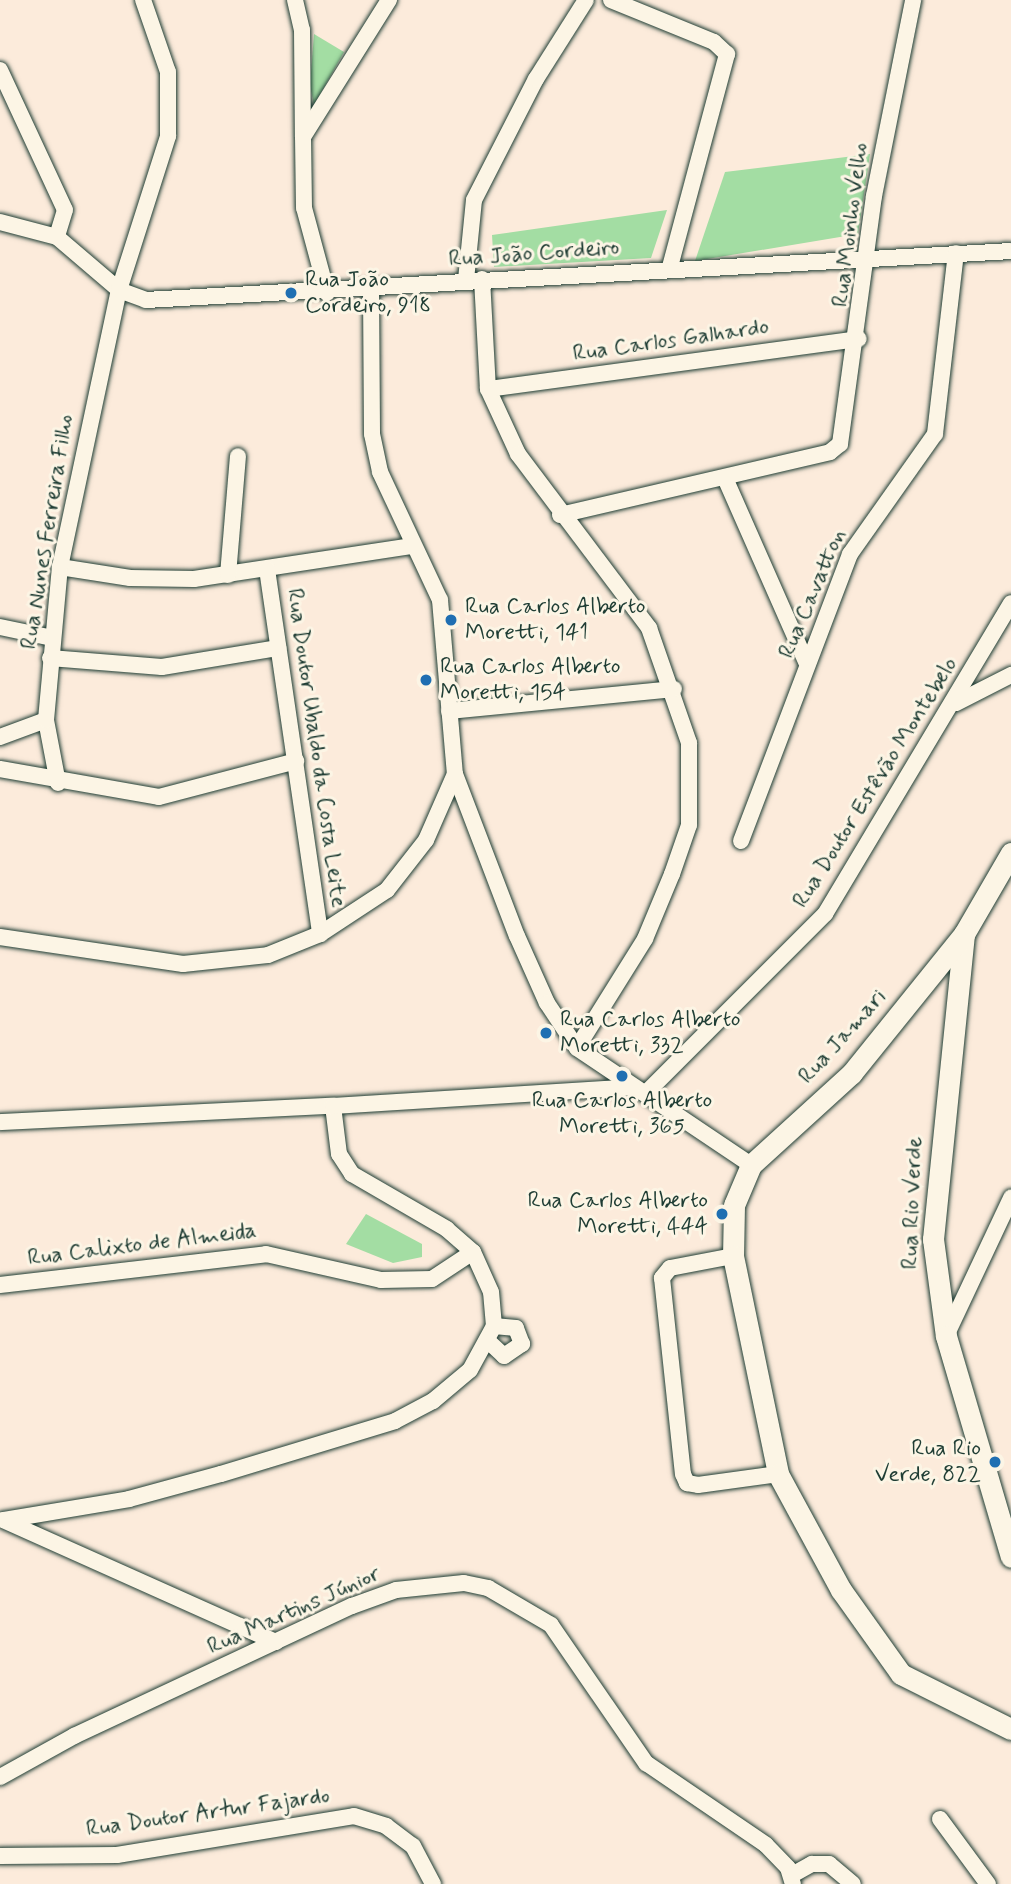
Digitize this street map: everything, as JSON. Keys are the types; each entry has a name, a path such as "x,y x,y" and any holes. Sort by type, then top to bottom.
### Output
{"street":[{"name":"Rua Nunes Ferreira Filho","path":"58,783 46,720 60,567 119,290 160,172 170,111 168,72 142,0"},
{"path":"295,0 302,30 301,187 327,293"},
{"path":"303,137 389,0"},
{"path":"577,1048 645,939 689,825 689,743 674,689 649,628 560,515 518,454 488,388 474,280 474,200 536,79 586,0"},
{"path":"611,0 714,41 727,54 670,267"},
{"name":"Rua Moinho Velho","path":"725,478 830,452 846,428 870,258 880,162 913,0"},
{"path":"0,70 65,210 57,237"},
{"name":"Rua João Cordeiro","path":"0,222 57,237 119,290 146,300 327,293 670,267 1011,251"},
{"name":"Rua Cavatton","path":"741,841 850,554 935,434 956,253"},
{"path":"371,289 372,433 380,472 440,600 455,774 517,936 547,1003 577,1048 751,1165 734,1205 733,1256 778,1474 884,1657 916,1685 1011,1729"},
{"name":"Rua Carlos Galhardo","path":"488,388 859,339"},
{"path":"228,576 238,456"},
{"path":"560,515 725,478 807,664"},
{"path":"60,567 162,580 228,576 413,546"},
{"name":"Rua Doutor Ubaldo da Costa Leite","path":"267,569 320,934"},
{"name":"Rua Doutor Estêvão Montebelo","path":"639,1091 825,914 956,703 1011,603"},
{"path":"0,627 52,638"},
{"path":"50,658 162,667 278,648"},
{"path":"956,703 1011,675"},
{"path":"449,710 674,689"},
{"path":"0,737 46,720"},
{"path":"0,769 58,783 159,797 296,761"},
{"path":"0,937 101,957 219,964 268,955 320,934 360,912 405,870 455,774"},
{"name":"Rua Rio Verde","path":"1011,853 964,934 933,1239 946,1336 1011,1558"},
{"name":"Rua Jamari","path":"751,1165 852,1073 964,934"},
{"path":"919,990 933,984 944,991 954,1023"},
{"path":"0,1122 639,1091"},
{"path":"2,1520 129,1499 395,1421 449,1388 491,1333 491,1292 473,1252 447,1229 378,1193 344,1166 333,1106"},
{"path":"946,1336 1011,1198"},
{"name":"Rua Calixto de Almeida","path":"0,1284 266,1254 421,1283 473,1252"},
{"path":"733,1256 670,1268 662,1278 686,1482 778,1474"},
{"path":"2,1520 276,1642"},
{"name":"Rua Martins Júnior","path":"0,1777 276,1642 396,1590 443,1581 488,1588 551,1625 646,1763 766,1845 792,1879"},
{"name":"Rua Doutor Artur Fajardo","path":"0,1856 117,1855 354,1816 386,1826 413,1846 433,1884"},
{"path":"940,1819 988,1884"},
{"path":"792,1879 812,1864 830,1864 853,1884"}],"green space":[{"path":"314,34 344,52 314,105 310,85"},
{"path":"870,154 858,234 695,261 725,172"},
{"path":"667,210 651,258 494,267 492,235"},
{"path":"366,1214 422,1244 422,1257 393,1263 346,1244"}],"place":[{"name":"Rua João Cordeiro, 918","path":"291,293"},
{"name":"Rua Carlos Alberto Moretti, 141","path":"451,620"},
{"name":"Rua Carlos Alberto Moretti, 154","path":"426,680"},
{"name":"Rua Carlos Alberto Moretti, 332","path":"546,1033"},
{"name":"Rua Carlos Alberto Moretti, 365","path":"622,1076"},
{"name":"Rua Carlos Alberto Moretti, 444","path":"722,1214"},
{"name":"Rua Rio Verde, 822","path":"995,1462"}]}
